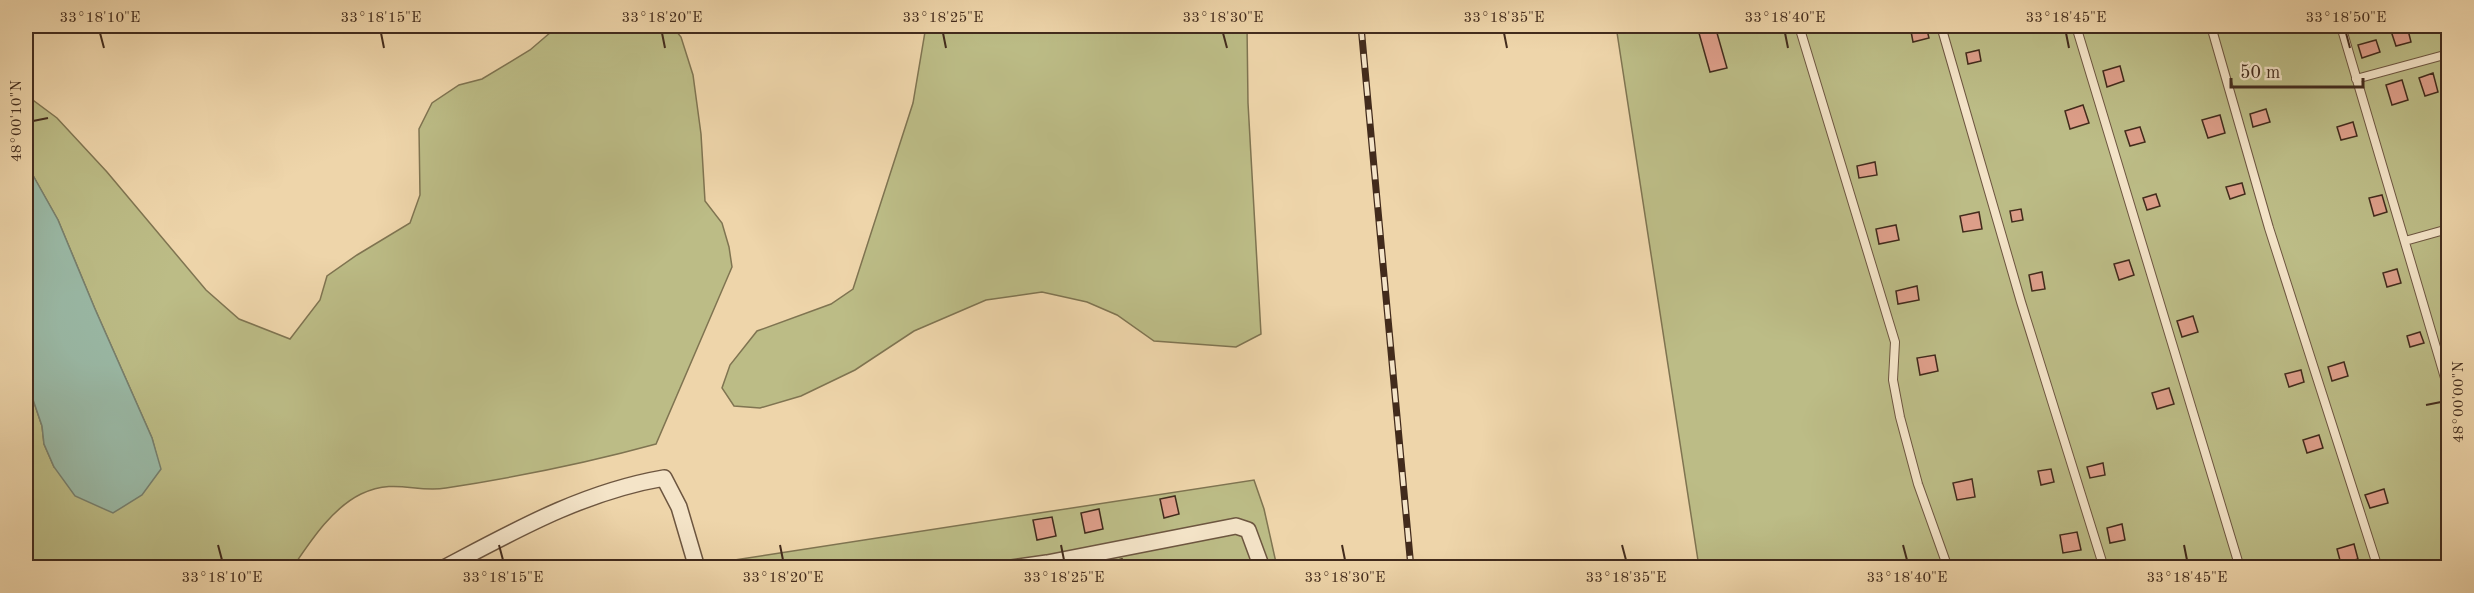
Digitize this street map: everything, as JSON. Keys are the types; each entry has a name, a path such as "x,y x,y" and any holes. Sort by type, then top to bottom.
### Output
{"street":[{"path":"444,567 532,520 575,503 664,478 679,507 697,567"},
{"path":"1012,567 1047,563 1236,526 1248,530 1262,567"}],"lane":[{"path":"1799,26 1895,342 1893,380 1900,417 1918,484 1948,567"},
{"path":"1941,26 2021,302 2104,567"},
{"path":"2076,26 2240,567"},
{"path":"2211,26 2269,228 2378,567"},
{"path":"2341,26 2448,388"},
{"path":"2356,79 2448,54"},
{"path":"2405,241 2448,229"},
{"path":"2431,567 2448,564"}],"green space":[{"path":"558,26 672,26 681,37 693,75 701,134 705,201 722,223 732,267 656,444 552,469 446,488 424,489 395,486 373,489 350,500 331,517 293,567 26,567 26,379 42,426 44,444 54,467 160,469 152,438 58,220 26,163 26,95 57,118 107,172 206,290 239,319 290,339 320,300 327,276 410,223 420,195 419,129 432,103 459,85 482,79 530,50"},
{"path":"926,26 1247,26 1248,103 1261,334 1236,347 1154,341 1117,315 1087,302 1042,292 986,300 914,331 855,370 801,396 760,408 734,406 722,388 730,365 757,331 831,304 853,289 913,103"},
{"path":"1616,26 2448,26 2448,567 1699,567"},
{"path":"1254,480 1264,509 1277,567 682,568"}],"shaded area":[{"path":"26,163 58,220 152,438 161,469 142,495 113,513 75,496 54,467 44,444 42,426 26,379"}],"building":[{"path":"1697,26 1715,26 1727,68 1710,72"},
{"path":"1910,26 1926,26 1929,38 1913,42"},
{"path":"2407,26 2411,42 2396,46 2390,28"},
{"path":"2376,40 2380,52 2362,58 2358,45"},
{"path":"1979,50 1981,61 1968,64 1966,53"},
{"path":"2120,66 2124,81 2107,87 2103,71"},
{"path":"2433,73 2438,92 2425,96 2419,78"},
{"path":"2402,80 2408,100 2392,105 2386,85"},
{"path":"2083,105 2089,123 2070,129 2065,111"},
{"path":"2266,109 2270,122 2253,127 2250,114"},
{"path":"2220,115 2225,133 2208,138 2202,120"},
{"path":"2353,122 2357,136 2341,140 2337,127"},
{"path":"2140,127 2145,142 2130,146 2125,131"},
{"path":"1875,162 1877,175 1859,178 1857,166"},
{"path":"2242,183 2245,194 2230,199 2226,187"},
{"path":"2156,194 2160,206 2147,210 2143,198"},
{"path":"2382,195 2387,212 2374,216 2369,198"},
{"path":"2021,209 2023,220 2012,222 2010,211"},
{"path":"1979,212 1982,229 1963,232 1960,216"},
{"path":"1896,225 1899,240 1879,244 1876,229"},
{"path":"2129,260 2134,275 2119,280 2114,264"},
{"path":"2397,269 2401,283 2387,287 2383,273"},
{"path":"2042,272 2045,289 2032,291 2029,275"},
{"path":"1917,286 1919,300 1898,304 1896,291"},
{"path":"2193,316 2198,332 2182,337 2177,321"},
{"path":"2420,332 2424,343 2410,347 2407,336"},
{"path":"1935,355 1938,371 1920,375 1917,358"},
{"path":"2344,362 2348,376 2332,381 2328,367"},
{"path":"2301,370 2304,382 2289,387 2285,374"},
{"path":"2169,388 2174,404 2157,409 2152,393"},
{"path":"2319,435 2323,448 2307,453 2303,440"},
{"path":"2103,463 2105,475 2090,478 2087,467"},
{"path":"2051,469 2054,482 2041,485 2038,471"},
{"path":"1972,479 1975,497 1957,500 1953,483"},
{"path":"2448,484 2448,501 2443,486"},
{"path":"2384,489 2388,503 2370,508 2365,495"},
{"path":"1175,496 1179,514 1164,518 1160,499"},
{"path":"1099,509 1103,529 1085,533 1081,513"},
{"path":"1052,517 1056,536 1037,540 1033,520"},
{"path":"2122,524 2125,540 2110,543 2107,528"},
{"path":"2077,532 2081,550 2063,553 2060,535"},
{"path":"2354,544 2358,559 2341,564 2337,549"},
{"path":"1122,559 1124,568 1106,568 1105,563"}],"railway":[{"path":"1361,26 1411,568"}]}
